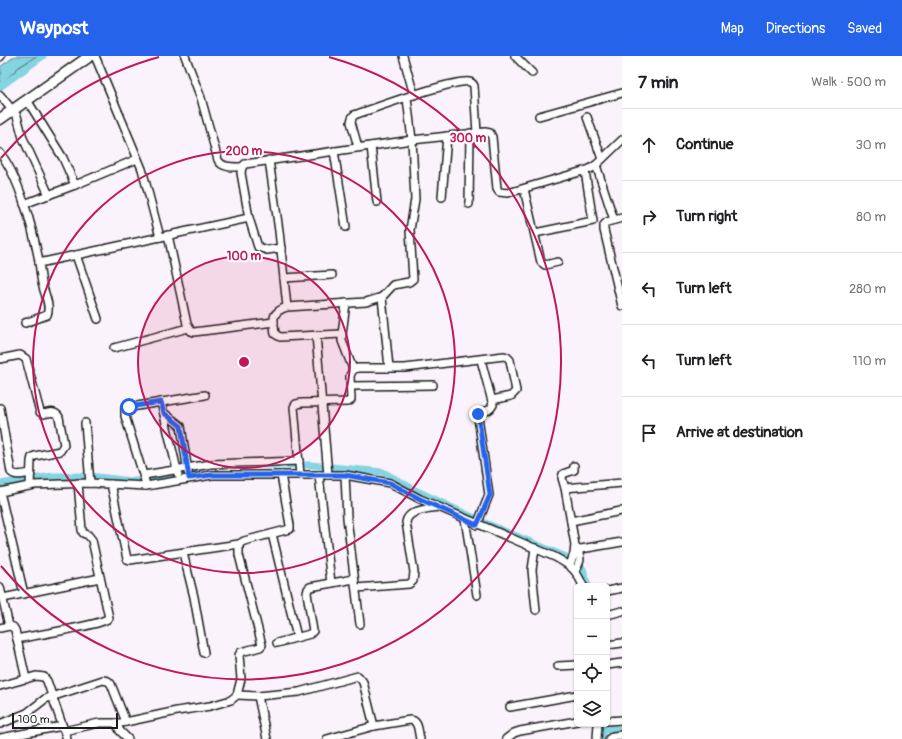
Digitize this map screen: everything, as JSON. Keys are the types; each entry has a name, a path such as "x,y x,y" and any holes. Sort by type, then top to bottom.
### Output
{"main road":[{"path":"0,119 90,56"}],"street":[{"path":"95,56 144,176 160,237"},
{"path":"185,56 201,98 218,160 220,164 224,166 242,167 251,162 358,147 473,133 490,133 492,136 497,189 499,192 508,193 585,171 596,165 621,142"},
{"path":"342,334 280,337 275,334 275,313 287,307 366,302 382,297 393,285 409,282 413,279 410,230 415,199 410,96 403,56"},
{"path":"515,56 532,73"},
{"path":"358,147 352,118 354,115 448,85 469,82 472,83 474,86 473,133 469,204"},
{"path":"539,116 622,93"},
{"path":"0,95 17,116 23,138 49,194"},
{"path":"27,100 60,154 75,185"},
{"path":"587,117 602,159"},
{"path":"442,197 447,136"},
{"path":"371,146 377,202"},
{"path":"334,151 346,227"},
{"path":"0,153 9,168 24,204 40,263 42,283 49,310 47,315 25,323"},
{"path":"24,204 75,185 137,159"},
{"path":"269,160 281,248 287,307"},
{"path":"596,165 614,220"},
{"path":"242,167 241,173 249,218 258,248 267,250 281,248"},
{"path":"534,233 594,221 585,171"},
{"path":"524,188 542,264 545,265 558,262"},
{"path":"40,263 249,218"},
{"path":"622,218 607,222 604,225 622,306"},
{"path":"168,235 188,328 191,331 194,332 274,322"},
{"path":"76,255 98,319"},
{"path":"284,278 332,275"},
{"path":"382,297 389,368"},
{"path":"346,304 342,334 344,347 354,369"},
{"path":"114,348 188,328"},
{"path":"316,335 328,470"},
{"path":"0,359 20,355 26,358 40,412 43,414 53,412 59,417 64,445 63,448 60,451 35,456 32,458 30,486"},
{"path":"300,468 294,407 296,404 302,403 348,402 351,400 350,376 354,369 405,368 481,360 504,356 510,360 516,391 511,396 492,400"},
{"path":"479,521 488,501 489,488 478,417 481,412 491,408 492,400 481,360"},
{"path":"351,386 433,385"},
{"path":"146,486 144,475 125,416 125,408 205,395"},
{"path":"161,402 178,474"},
{"path":"0,408 11,472 17,475 31,473"},
{"path":"164,413 181,426 188,473"},
{"path":"84,423 90,483"},
{"path":"24,594 0,492 30,486 78,483 146,486 178,474 188,473 217,464 300,468 319,475 328,470 345,475 390,483 437,507 465,519 479,521 556,557 573,566 582,583"},
{"path":"574,466 574,470 563,474 562,478 571,521 574,552"},
{"path":"144,475 188,473 212,475 281,475 300,468"},
{"path":"111,484 127,559 130,560 239,544 244,541 290,529 281,475"},
{"path":"319,475 331,583"},
{"path":"345,475 347,518 360,624"},
{"path":"17,639 90,625 109,618 92,540 88,535 83,533 82,530 78,483"},
{"path":"565,488 622,483"},
{"path":"356,588 409,584 413,581 414,572 406,522 407,517 415,512 437,507"},
{"path":"571,521 621,511"},
{"path":"465,519 477,595"},
{"path":"272,534 297,637"},
{"path":"574,552 622,542"},
{"path":"0,738 99,723 126,722 177,711 210,706 231,700 237,695 241,679 239,655 241,652 260,647 262,645 240,555 239,544"},
{"path":"535,548 532,570 536,610"},
{"path":"573,566 580,560 579,553 574,552"},
{"path":"183,553 194,597 204,653"},
{"path":"3,598 100,578"},
{"path":"277,643 310,634 313,631 307,593 310,587 354,579"},
{"path":"0,587 9,626"},
{"path":"610,590 622,588"},
{"path":"610,614 622,611"},
{"path":"0,628 9,626 13,627 15,630 26,679"},
{"path":"610,645 622,643"},
{"path":"610,664 622,663"},
{"path":"558,666 574,665"},
{"path":"0,686 36,676 44,677 47,680 67,739"},
{"path":"237,695 258,696 299,692 358,676 363,682 374,726"},
{"path":"0,724 27,713 44,699 103,680 108,681 111,684 126,722"},
{"path":"258,696 267,739"},
{"path":"510,707 574,696"},
{"path":"327,739 374,726 413,720 416,722 420,739"},
{"path":"610,721 622,720"},
{"path":"506,739 514,733 520,731 574,722"},
{"path":"116,723 120,731 128,739"},
{"path":"596,739 598,727"},
{"path":"609,739 613,736 622,735"}],"water":[{"path":"15,56 44,56 22,70 0,90 0,74 2,74 0,67"}],"waterway":[{"path":"0,87 43,56"},
{"path":"264,465 310,465 383,472 415,490 483,522 578,562 583,569 587,583"},
{"path":"0,484 53,476 89,476 145,481 194,470"},
{"path":"602,739 603,727"},
{"path":"603,730 622,729"}],"route":[{"path":"129,407 161,402 164,413 181,426 189,478 205,475 345,475 390,483 420,499 477,525 490,495 478,414"}]}
